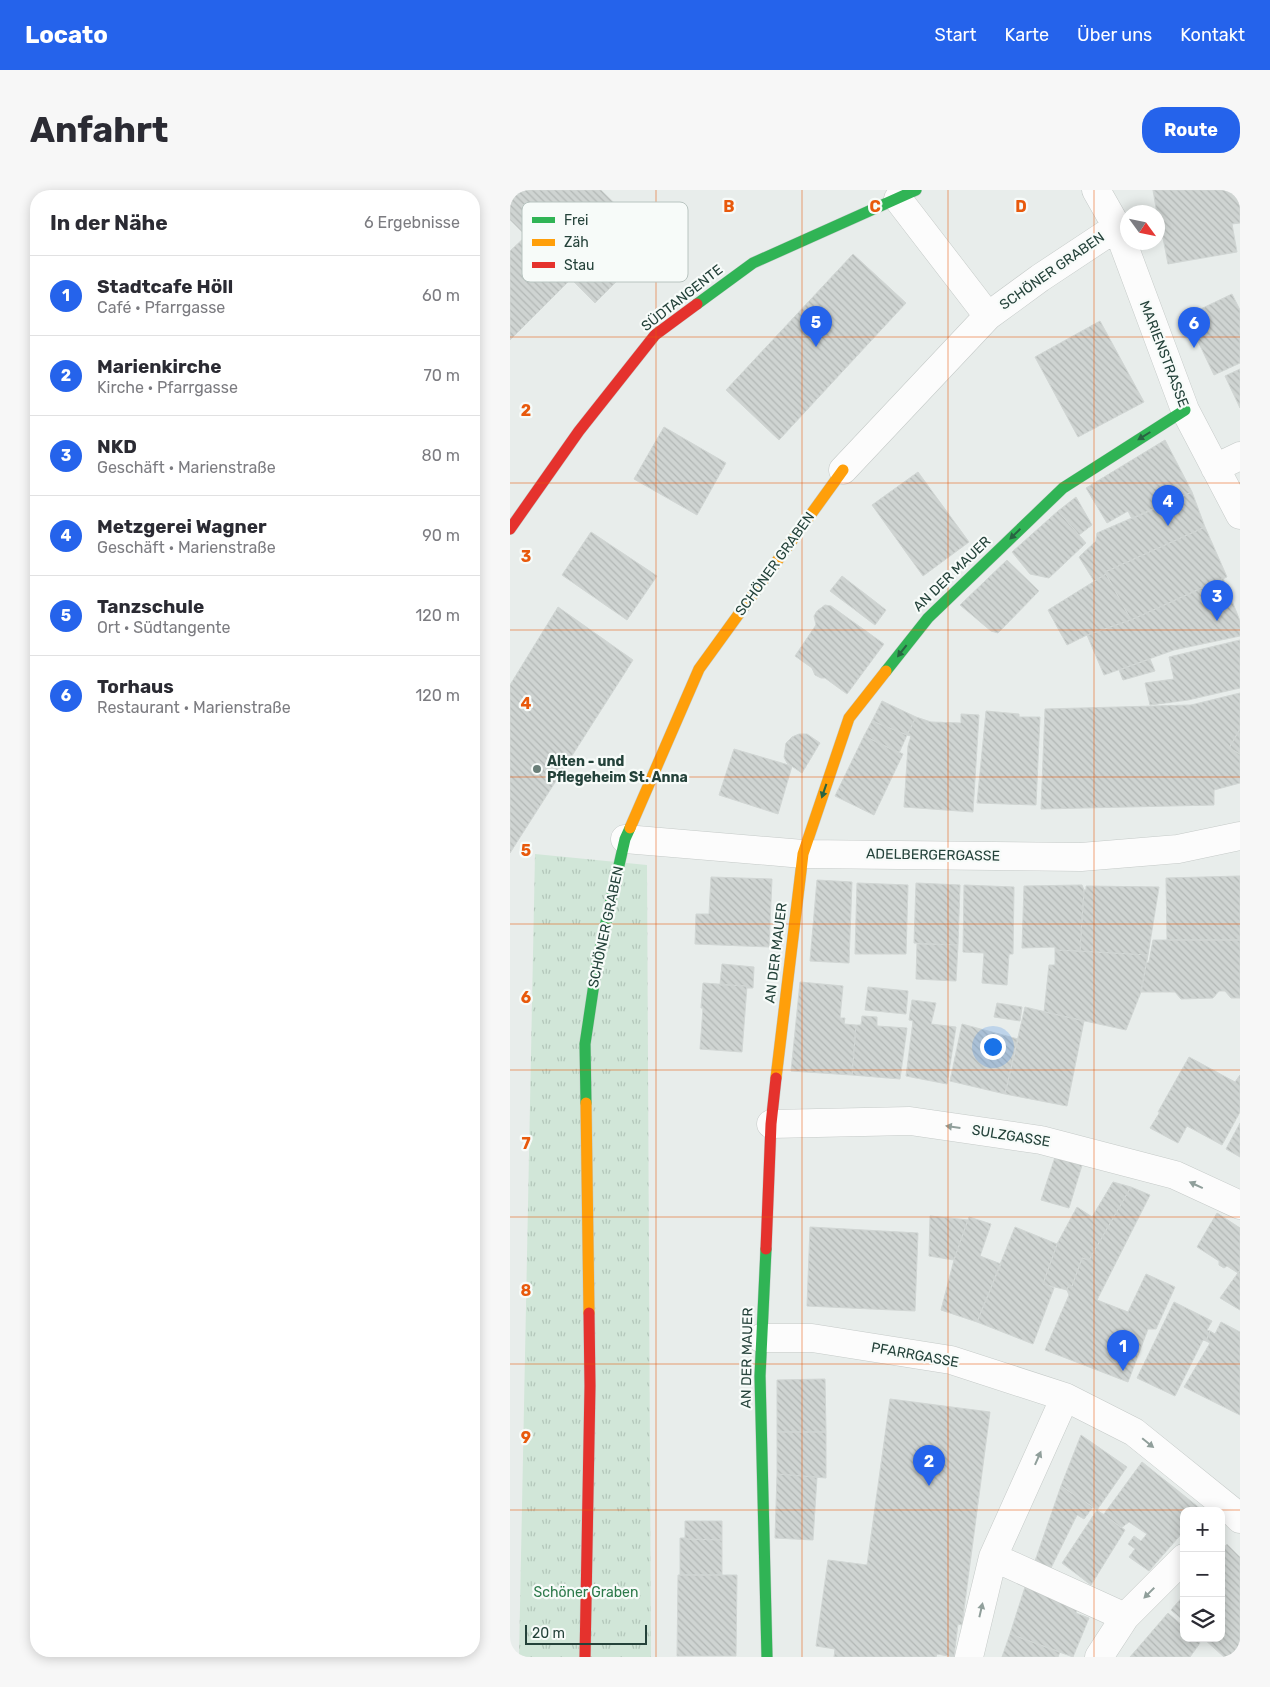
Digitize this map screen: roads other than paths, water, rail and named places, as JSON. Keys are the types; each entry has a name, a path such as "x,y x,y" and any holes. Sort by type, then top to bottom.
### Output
{"street":[{"name":"MARIENSTRASSE","path":"1096,190 1117,227 1185,410 1240,515"},
{"name":"SCHÖNER GRABEN","path":"907,194 988,316"},
{"name":"SÜDTANGENTE","path":"510,529 579,431 654,335 753,263 907,194"},
{"name":"SCHÖNER GRABEN","path":"585,1657 590,1386 585,1044 598,957 625,839 699,669 843,470 988,316 1040,278 1117,227"},
{"name":"AN DER MAUER","path":"767,1657 760,1376 761,1338 771,1124 802,854 849,718 928,618 1063,488 1185,410"},
{"path":"1215,468 1240,456"},
{"name":"ADELBERGERGASSE","path":"625,839 802,854 1081,857 1178,849 1240,836"},
{"name":"SULZGASSE","path":"771,1124 910,1121 1041,1140 1175,1175 1240,1205"},
{"name":"PFARRGASSE","path":"761,1338 812,1338 951,1360 1065,1397 1134,1432 1233,1513"},
{"path":"969,1657 993,1557 1065,1397"},
{"path":"993,1557 1125,1617"},
{"path":"1099,1657 1125,1617 1180,1562"}],"place":[{"name":"Tanzschule","path":"816,347"},
{"name":"Torhaus","path":"1194,348"},
{"name":"Metzgerei Wagner","path":"1168,526"},
{"name":"NKD","path":"1217,621"},
{"name":"Alten - und Pflegeheim St. Anna","path":"537,769"},
{"name":"Stadtcafe Höll","path":"1123,1371"},
{"name":"Marienkirche","path":"929,1486"}],"park label":[{"name":"Schöner Graben","path":"586,1592"}]}
